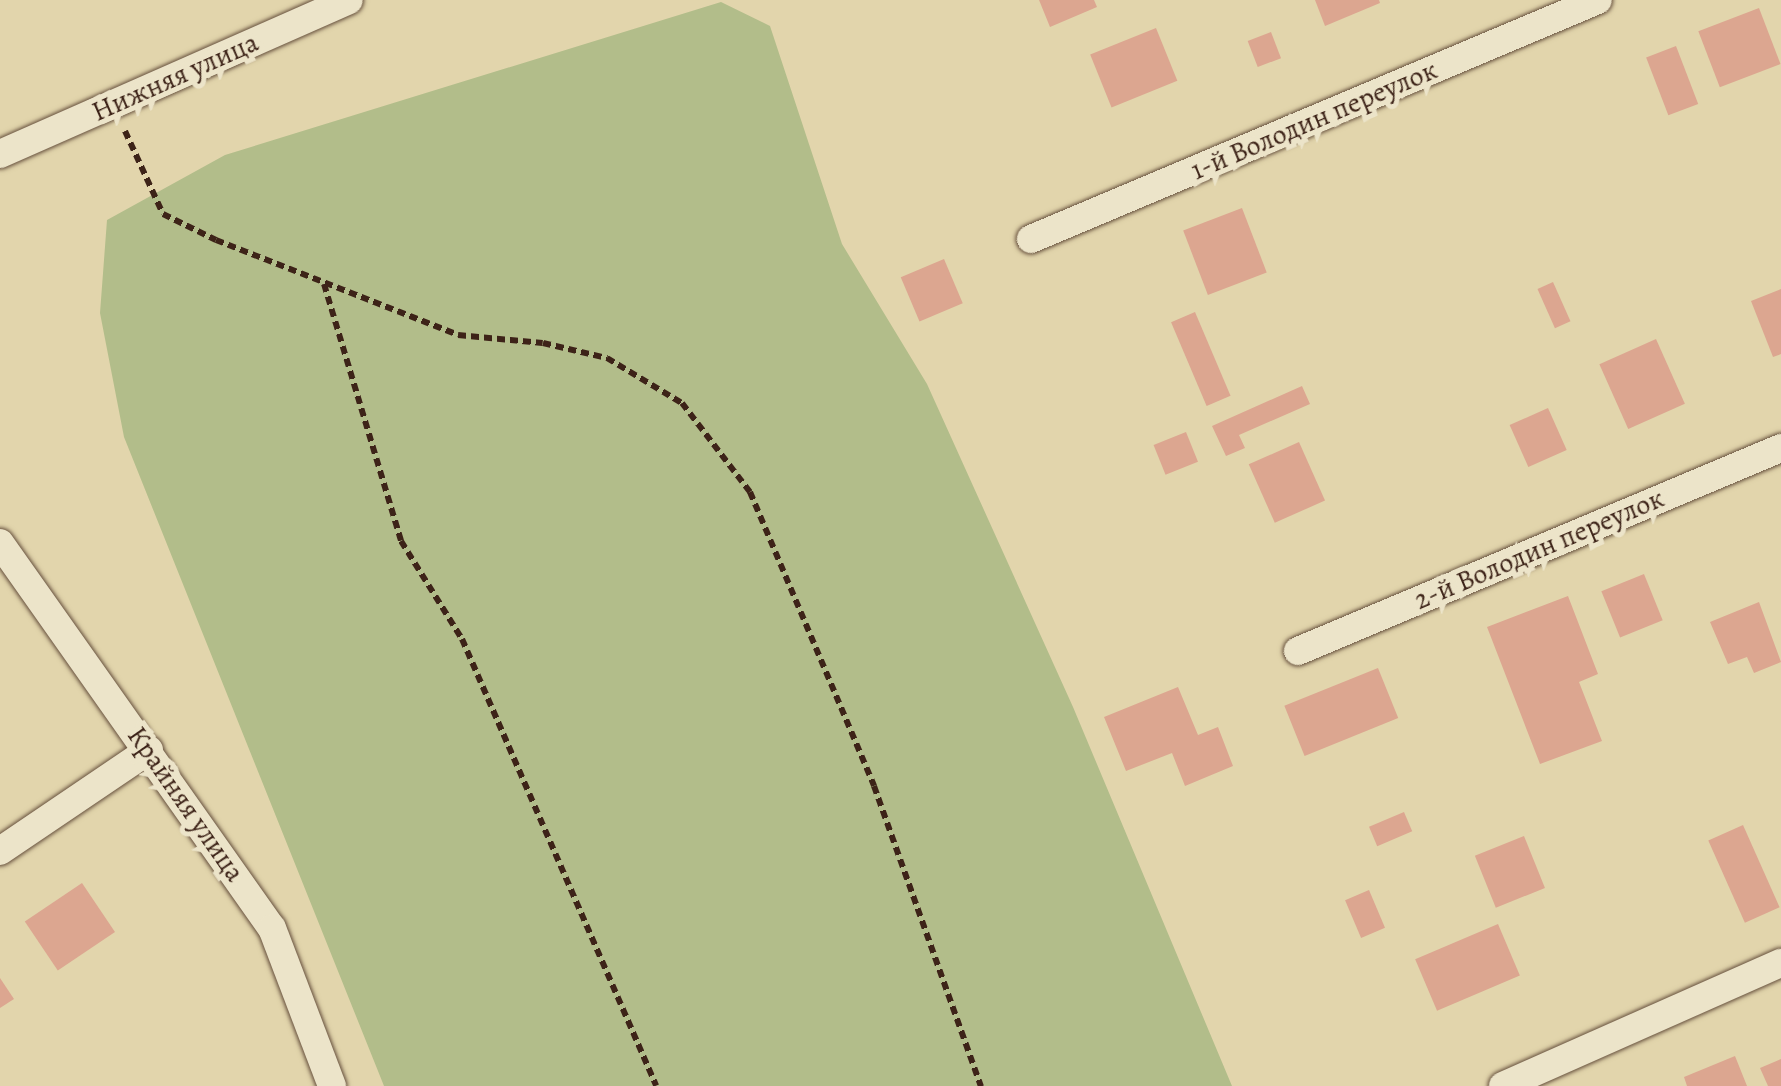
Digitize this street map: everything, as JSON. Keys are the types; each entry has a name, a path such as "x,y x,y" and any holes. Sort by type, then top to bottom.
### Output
{"street":[{"name":"Нижняя улица","path":"0,154 349,0"},
{"name":"1-й Володин переулок","path":"1031,239 1598,0"},
{"name":"2-й Володин переулок","path":"1298,651 1781,448"},
{"name":"Крайняя улица","path":"0,543 272,928 332,1086"},
{"path":"0,850 149,750"},
{"path":"1504,1086 1781,963"}],"path":[{"path":"113,104 163,214 324,284 458,335 543,343 607,358 682,403 750,492 874,786 981,1086"},
{"path":"324,284 401,541 462,638 656,1086"}],"green space":[{"path":"721,2 770,26 842,244 927,384 1073,707 1232,1086 384,1086 124,437 100,313 107,220 225,155"}],"building":[{"path":"1039,0 1094,0 1097,7 1050,27"},
{"path":"1315,0 1379,0 1380,3 1325,26"},
{"path":"1759,8 1781,64 1720,87 1698,31"},
{"path":"1156,28 1177,81 1112,107 1090,55"},
{"path":"1271,32 1281,58 1258,67 1248,41"},
{"path":"1676,46 1698,104 1668,115 1646,57"},
{"path":"1242,208 1267,272 1208,295 1183,231"},
{"path":"944,259 963,303 919,322 901,277"},
{"path":"1553,282 1570,321 1555,328 1537,289"},
{"path":"1781,289 1781,354 1773,357 1751,301"},
{"path":"1195,312 1231,396 1207,406 1171,322"},
{"path":"1656,339 1685,404 1628,429 1599,364"},
{"path":"1302,386 1310,404 1239,435 1245,448 1226,456 1212,426"},
{"path":"1548,408 1567,450 1528,467 1510,425"},
{"path":"1186,432 1198,462 1166,475 1154,445"},
{"path":"1299,442 1325,500 1275,523 1249,464"},
{"path":"1644,574 1663,620 1620,638 1601,591"},
{"path":"1568,596 1598,674 1579,682 1602,741 1540,764 1487,627"},
{"path":"1759,602 1781,662 1754,673 1747,657 1728,664 1710,622"},
{"path":"1378,668 1398,718 1305,756 1284,706"},
{"path":"1178,687 1198,735 1218,727 1233,766 1185,786 1172,753 1126,771 1104,717"},
{"path":"1404,812 1412,831 1377,846 1369,827"},
{"path":"1743,825 1780,907 1745,923 1708,840"},
{"path":"1524,836 1545,888 1496,908 1475,856"},
{"path":"82,883 115,932 58,970 25,922"},
{"path":"1369,890 1385,928 1361,938 1345,900"},
{"path":"1498,924 1520,976 1437,1011 1415,959"},
{"path":"0,978 14,999 0,1008"},
{"path":"1735,1056 1747,1086 1687,1086 1684,1077"},
{"path":"1781,1059 1781,1086 1768,1086 1760,1068"}]}
